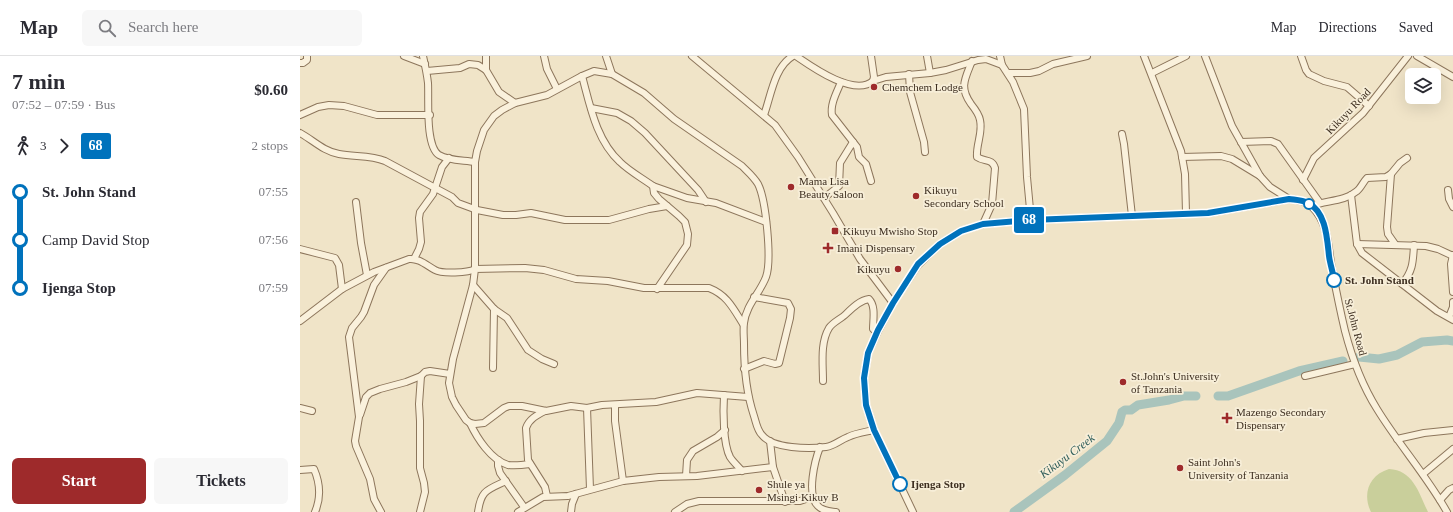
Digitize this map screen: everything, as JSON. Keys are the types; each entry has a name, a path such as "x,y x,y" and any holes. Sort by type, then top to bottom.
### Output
{"street":[{"path":"300,63 307,60 307,56"},
{"path":"404,56 425,64"},
{"path":"423,56 427,71 430,115 429,134 431,144 439,155 475,162"},
{"path":"486,56 486,70"},
{"path":"544,56 547,69 557,90"},
{"path":"606,56 612,74"},
{"path":"692,56 775,125 798,157 860,259 893,303"},
{"path":"764,115 780,69 788,59 794,56 841,82 864,86 886,77 946,70 987,58 1002,65"},
{"path":"871,56 874,77 873,82"},
{"path":"927,56 930,73"},
{"path":"1000,56 1002,65 1013,82 1024,110 1027,177 1031,220"},
{"path":"1008,73 1030,73 1039,71 1053,64 1087,56"},
{"path":"1144,56 1180,145 1185,174 1186,213"},
{"path":"1152,73 1186,56"},
{"path":"1206,56 1232,126 1260,176 1270,187 1289,199"},
{"path":"1301,56 1309,74 1324,81 1347,87 1369,106"},
{"name":"Kikuyu Road","path":"1303,180 1314,158 1369,106 1408,56"},
{"path":"1416,56 1453,77"},
{"path":"972,62 963,87 967,98 980,121 980,136 977,145 977,157 990,160 995,168 992,204 983,224"},
{"path":"427,71 460,68 469,64 478,65 486,70 499,92 515,103"},
{"path":"530,464 513,466 506,464 498,460 482,445 470,423 462,414 452,397 449,383 453,359 473,285 475,269 475,162 477,150 487,124 502,110 515,103 546,95 582,76 594,72 612,74 644,92 674,119 748,172 758,184 766,222 768,271 754,297 743,324 744,369 748,397 762,435 770,441 792,447 820,447 830,446 853,435 874,430"},
{"path":"909,74 910,92 924,142 925,152"},
{"path":"582,76 598,129 607,146 620,162 653,186 687,198 716,203 766,222"},
{"path":"841,82 831,110 832,115 857,147 859,157 866,164 871,181"},
{"path":"300,115 318,107 329,105 344,106 377,115 430,115"},
{"path":"592,108 617,113 631,121 698,190 706,202"},
{"path":"300,132 322,148 338,154 381,159 452,197 458,203 477,210 503,215 531,213 565,220 609,220 649,209 667,206"},
{"path":"1122,134 1132,216"},
{"path":"1241,142 1271,141 1278,144 1320,203"},
{"path":"824,198 839,186 840,163 853,142"},
{"path":"1182,157 1221,156 1232,159 1260,176"},
{"path":"414,259 421,242 419,226 420,212 435,188 442,167 449,158"},
{"path":"913,512 874,430 866,405 864,378 868,353 893,303 918,264 934,249 956,234 983,224 1031,220 1208,213 1289,199 1300,200 1312,206 1320,203 1341,200 1351,196 1358,190 1367,178 1391,174 1400,163 1407,158"},
{"path":"1391,174 1386,227 1388,234 1395,244"},
{"path":"653,186 654,193 658,199 685,222 688,238 687,245 657,289"},
{"path":"1448,190 1449,198 1453,207"},
{"path":"1351,196 1357,244 1362,253 1437,311 1451,318 1453,302"},
{"path":"356,202 361,243 368,275"},
{"name":"St.John Road","path":"1312,206 1320,216 1327,235 1339,305 1355,364 1364,386 1377,410 1423,474 1447,512"},
{"path":"1357,244 1395,244 1432,247 1453,256 1450,264 1453,292"},
{"path":"1402,284 1410,275 1414,245"},
{"path":"300,249 334,258 339,265 342,289"},
{"path":"300,320 342,289 368,275 414,259 440,272 467,271 475,269 525,268 544,270 576,279 608,281 644,288 709,288 718,291 724,296 743,324"},
{"path":"359,417 349,337 350,332 361,317 374,285 386,268"},
{"path":"473,285 494,309 507,318 528,350 542,359 554,364"},
{"path":"744,369 764,361 775,364 779,363 790,318 791,309 788,303 754,297"},
{"path":"823,381 825,337 832,325 852,308 862,301 869,299 872,303 873,329 877,333"},
{"path":"493,368 494,309"},
{"path":"1305,376 1355,364"},
{"path":"356,399 366,397 373,391 406,382 421,376 425,372 430,371 450,374"},
{"path":"420,512 425,492 420,468 419,404 421,376"},
{"path":"547,496 545,487 530,464 527,452 526,428 527,423 531,419 546,411 571,406 587,408 656,402 694,393 748,397"},
{"path":"724,395 723,413 729,456 742,471"},
{"path":"366,397 359,417 355,441 370,479 374,499 381,512"},
{"path":"615,405 615,421 623,481"},
{"path":"470,423 484,423 509,406 522,406 546,411"},
{"path":"300,408 312,411"},
{"path":"587,408 590,489"},
{"path":"686,476 687,460 693,451 717,437 725,430"},
{"path":"1398,439 1424,433 1453,430"},
{"path":"770,441 773,467 785,502"},
{"path":"820,447 815,467 812,496 816,505 820,508 826,511 836,512"},
{"path":"1423,474 1453,449"},
{"path":"498,460 499,470 524,507"},
{"path":"518,512 538,499 547,496 576,494 623,481 660,477 697,476 773,467"},
{"path":"300,470 314,469 317,476 319,504 315,512"},
{"path":"478,512 480,498 483,493 506,481"},
{"path":"1440,500 1449,490 1453,488"},
{"path":"571,512 576,494"},
{"path":"675,512 687,504 699,501 785,502 800,501 812,496"}],"green space":[{"path":"1389,469 1404,473 1410,478 1418,490 1428,512 1371,512 1367,499 1369,486 1376,476"}],"waterway":[{"name":"Kikuyu Creek","path":"1359,357 1379,359 1397,355 1422,342 1453,341"},
{"name":"Kikuyu Creek","path":"1218,396 1228,396 1299,371 1343,361"},
{"name":"Kikuyu Creek","path":"1014,512 1065,475 1107,441 1119,423 1122,412 1125,410 1131,410 1138,405 1184,396 1196,396"}],"bus line":[{"name":"68","path":"900,484 879,442 866,405 864,378 868,353 878,330 893,303 908,282 918,264 940,244 961,231 983,224 1031,220 1208,213 1289,199 1300,200 1312,206 1320,216 1323,223 1327,235 1334,280"}],"place":[{"name":"Chemchem Lodge","path":"874,87"},
{"name":"Mama Lisa Beauty Saloon","path":"791,187"},
{"name":"Kikuyu Secondary School","path":"916,196"},
{"name":"Kikuyu Mwisho Stop","path":"835,231"},
{"name":"Imani Dispensary","path":"828,248"},
{"name":"Kikuyu","path":"898,269"},
{"name":"St. John Stand","path":"1334,280"},
{"name":"St.John's University of Tanzania","path":"1123,382"},
{"name":"Mazengo Secondary Dispensary","path":"1227,418"},
{"name":"Saint John's University of Tanzania","path":"1180,468"},
{"name":"Ijenga Stop","path":"900,484"},
{"name":"Shule ya Msingi Kikuy B","path":"759,490"}]}
